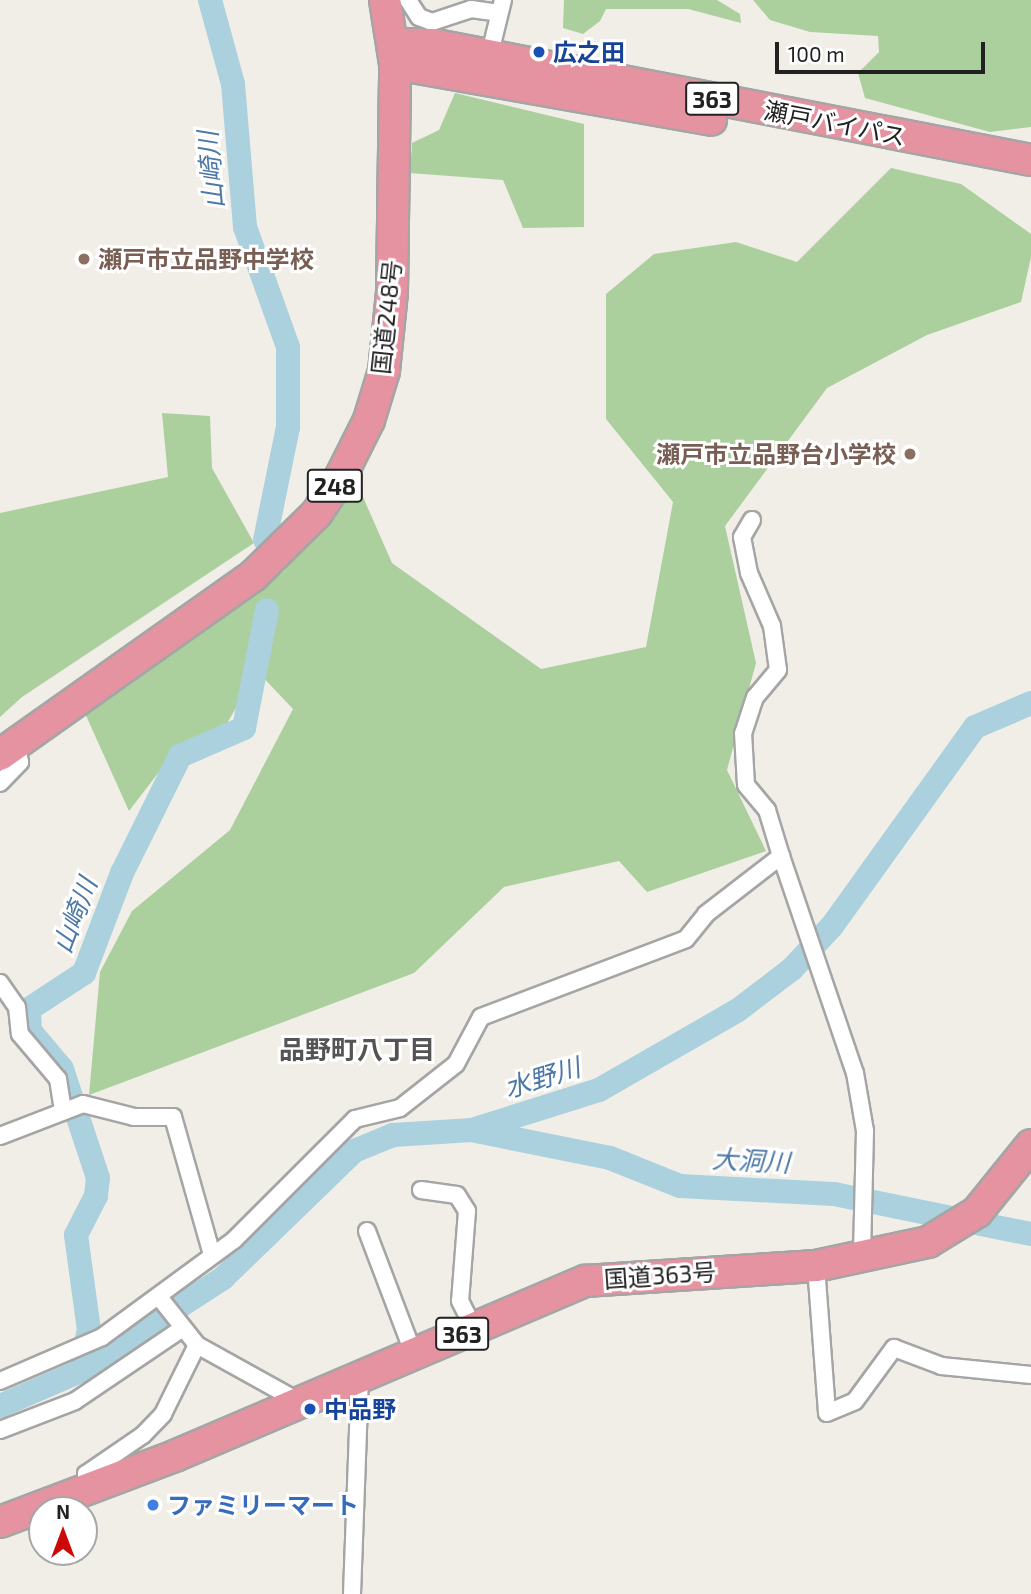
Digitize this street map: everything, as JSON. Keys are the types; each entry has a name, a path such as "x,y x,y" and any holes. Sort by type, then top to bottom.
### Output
{"highway":[{"name":"国道248号","path":"8,749 253,576 317,513 340,478 369,419 384,371 392,292 393,54 385,0"},
{"name":"瀬戸バイパス","path":"393,54 431,44 1031,160"},
{"name":"瀬戸バイパス","path":"393,54 1031,179"},
{"name":"国道363号","path":"0,1522 86,1490 360,1378 585,1281 816,1266 862,1258 944,1236 977,1212 1031,1145"}],"street":[{"path":"408,0 419,17 432,22 471,9 501,6 489,57"},
{"path":"752,520 742,537 749,573 772,626 778,670 755,697 743,733 746,785 767,810 800,916 825,974 859,1096 865,1131 862,1258"},
{"path":"0,783 20,762 8,749"},
{"path":"0,1381 102,1336 159,1297 234,1240 355,1119 400,1108 456,1064 481,1017 686,939 706,914 780,856"},
{"path":"0,983 17,1007 20,1034 58,1079 63,1112"},
{"path":"0,1136 83,1104 134,1117 173,1117 212,1255"},
{"path":"421,1190 457,1195 467,1211 460,1301 474,1329"},
{"path":"366,1231 414,1355"},
{"path":"816,1266 827,1413 855,1401 894,1349 942,1366 1031,1375"},
{"path":"159,1297 197,1345 300,1402"},
{"path":"0,1430 75,1401 183,1328"},
{"path":"86,1490 86,1474 143,1435 163,1414 197,1345"},
{"path":"352,1594 360,1378"}],"green space":[{"path":"564,0 717,0 740,14 741,23 688,9 606,9 600,21 583,34 563,28"},
{"path":"753,0 1031,0 1031,127 990,132 865,98 858,73 879,52 878,36 810,32 770,20"},
{"path":"455,93 584,124 584,227 523,228 503,180 410,173 412,143 439,130"},
{"path":"891,168 961,184 1031,234 1031,257 1021,302 927,335 827,388 725,526 756,663 727,770 766,851 647,892 619,861 504,887 414,973 89,1095 100,972 132,911 230,830 293,709 257,671 225,727 172,755 129,811 83,709 284,571 356,481 392,563 541,669 646,647 673,502 606,419 606,294 654,254 736,242 797,262"},
{"path":"162,413 210,416 212,468 254,543 22,697 0,717 0,513 168,477"}],"waterway":[{"name":"山崎川","path":"210,0 233,84 245,227 288,347 288,427 265,540"},
{"name":"山崎川","path":"81,1367 89,1330 76,1235 96,1196 98,1178 62,1069 30,1031 29,1009 84,973 122,873 180,756 244,728 267,610"},
{"name":"水野川","path":"0,1406 80,1371 223,1278 354,1151 393,1135 472,1130 599,1090 738,1010 792,969 832,926 975,727 1031,703"},
{"name":"大洞川","path":"476,1131 610,1158 680,1186 834,1194 1031,1234"}],"place":[{"name":"広之田","path":"539,52"},
{"name":"瀬戸市立品野中学校","path":"84,259"},
{"name":"瀬戸市立品野台小学校","path":"910,454"},
{"name":"中品野","path":"310,1409"},
{"name":"ファミリーマート","path":"153,1505"}],"district":[{"name":"品野町八丁目","path":"357,1049"}]}
